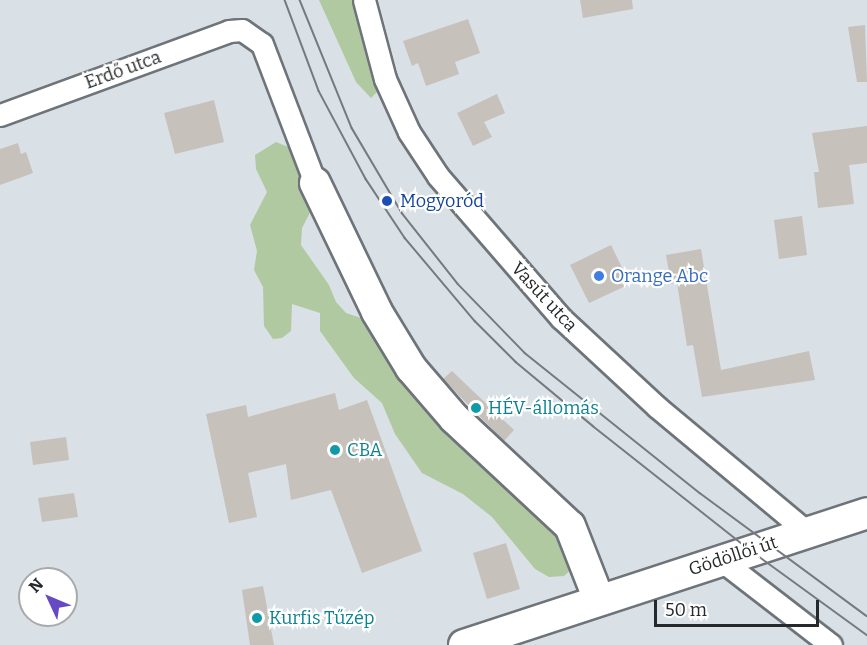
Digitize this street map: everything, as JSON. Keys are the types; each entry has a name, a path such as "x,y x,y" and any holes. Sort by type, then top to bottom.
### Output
{"street":[{"name":"Vasút utca","path":"364,0 385,79 409,132 438,176 561,318 657,406 807,532"},
{"name":"Erdő utca","path":"0,115 229,31 247,31 262,45 315,183"},
{"path":"315,183 377,312 411,368 454,418 570,526 599,600"},
{"name":"Gödöllői út","path":"464,645 867,513"},
{"path":"721,560 831,645"}],"green space":[{"path":"319,0 356,0 379,90 371,98 356,82"},
{"path":"276,142 298,151 315,203 302,228 301,245 329,285 336,302 346,313 364,319 552,526 572,569 564,576 549,577 535,569 492,517 463,494 422,473 395,434 382,403 354,378 320,331 320,313 292,304 291,331 282,338 273,339 264,326 263,287 254,270 257,251 250,225 267,192 256,169 255,155"}],"building":[{"path":"580,0 632,0 633,9 583,18"},
{"path":"468,19 480,53 455,62 459,74 426,86 418,63 412,66 403,41"},
{"path":"865,25 867,82 857,82 848,27"},
{"path":"497,94 505,113 484,122 492,137 473,146 457,113"},
{"path":"214,100 224,142 175,154 164,113"},
{"path":"867,126 867,163 849,165 854,204 818,208 814,172 819,172 812,133"},
{"path":"18,143 21,154 26,152 33,173 0,185 0,149"},
{"path":"802,216 807,255 779,259 774,220"},
{"path":"611,245 630,284 589,303 570,265"},
{"path":"701,249 721,370 809,351 815,380 702,397 693,345 687,346 677,283 671,284 666,255"},
{"name":"HÉV-állomás","path":"452,371 514,430 504,441 443,379"},
{"name":"CBA","path":"335,393 339,410 367,400 422,551 362,573 331,490 291,500 286,464 248,473 257,517 229,523 206,414 246,405 248,417"},
{"path":"66,437 69,460 33,465 30,442"},
{"path":"74,493 78,517 42,522 38,498"},
{"path":"506,543 520,589 487,599 473,553"},
{"name":"Kurfis Tűzép","path":"263,586 274,645 250,645 242,590"}],"tram line":[{"path":"285,0 319,91 366,179 405,238 475,321 516,362 593,426 750,550 867,635"},
{"path":"300,0 352,128 402,213 458,284 525,353 700,493 867,616"}],"place":[{"name":"Mogyoród","path":"387,201"},
{"name":"Orange Abc","path":"599,276"},
{"name":"HÉV-állomás","path":"476,408"},
{"name":"CBA","path":"335,450"},
{"name":"Kurfis Tűzép","path":"257,618"}]}
